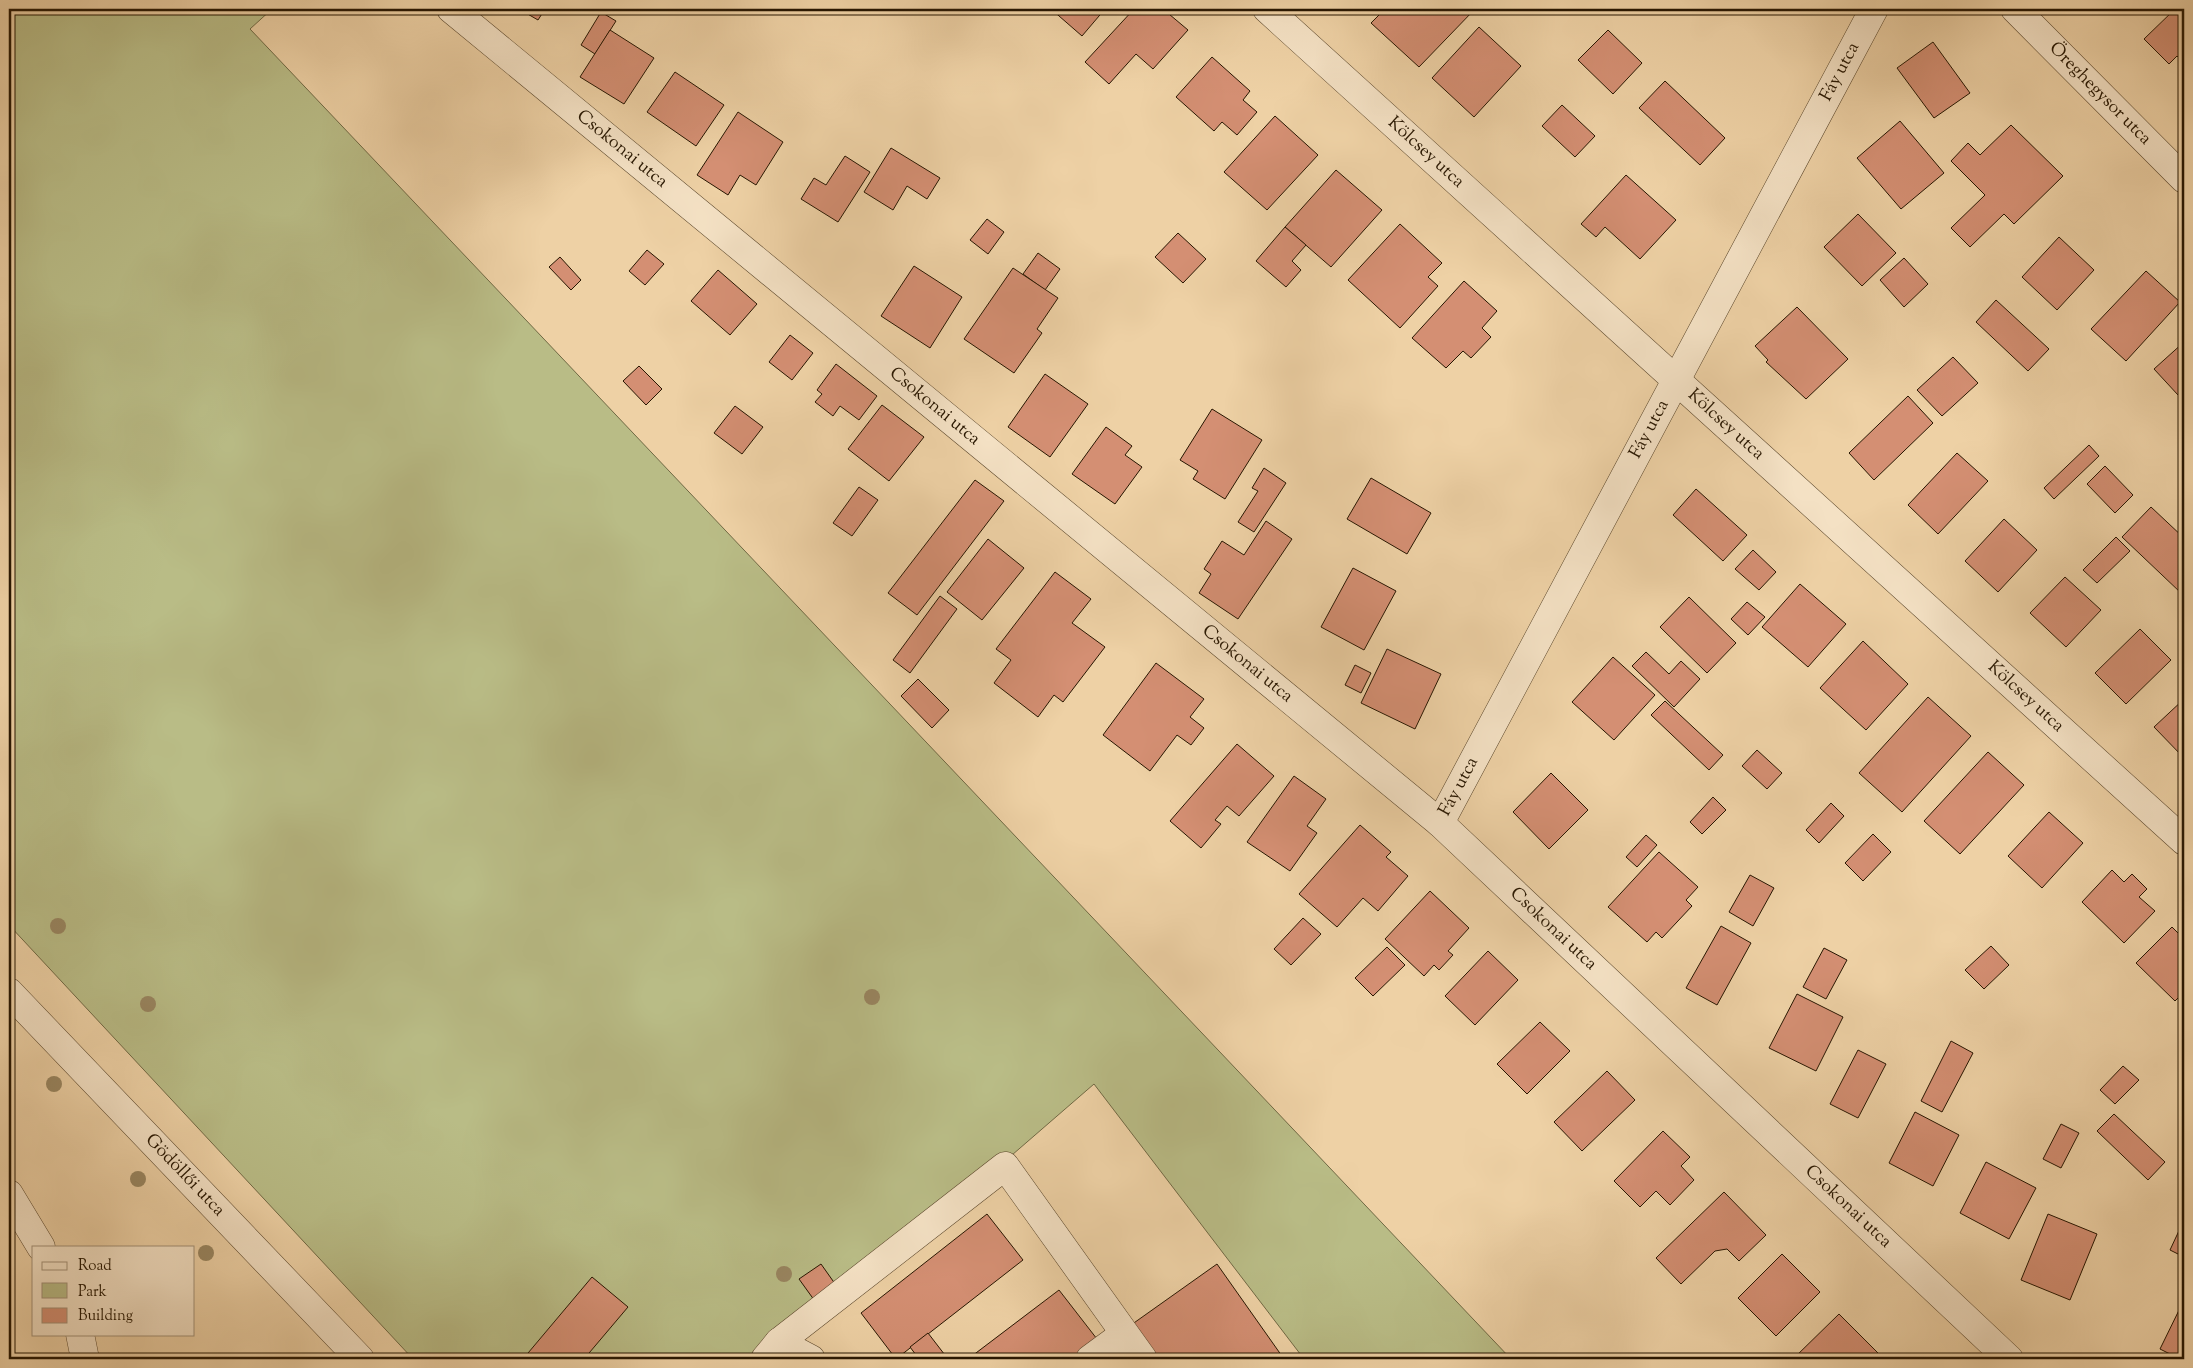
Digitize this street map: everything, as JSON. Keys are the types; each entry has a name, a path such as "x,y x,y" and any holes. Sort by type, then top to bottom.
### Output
{"street":[{"name":"Csokonai utca","path":"451,9 1440,823 2009,1359"},
{"name":"Kölcsey utca","path":"1267,9 2184,841"},
{"name":"Fáy utca","path":"1440,823 1874,9"},
{"name":"Öreghegysor utca","path":"2015,9 2184,179"},
{"name":"Gödöllői utca","path":"9,992 360,1359"},
{"path":"772,1351 1005,1166 1143,1359"},
{"path":"9,1194 40,1246"},
{"path":"1090,1359 1124,1334"},
{"path":"80,1336 85,1359"},
{"path":"772,1351 811,1359"}],"green space":[{"path":"9,9 272,9 250,29 1511,1359 1304,1359 1094,1084 788,1349 794,1359 413,1359 9,925"}],"building":[{"path":"519,9 545,9 538,20"},
{"path":"1051,9 1105,9 1082,36"},
{"path":"1134,9 1163,9 1188,30 1153,69 1136,54 1109,84 1085,62"},
{"path":"1385,9 1474,10 1419,67 1371,23"},
{"path":"2175,9 2184,9 2184,63 2177,56 2169,64 2144,39"},
{"path":"601,12 616,21 595,54 581,45"},
{"path":"1479,27 1521,66 1474,117 1432,78"},
{"path":"610,30 654,58 624,104 580,77"},
{"path":"1608,30 1642,63 1613,94 1578,60"},
{"path":"1933,42 1970,93 1934,118 1897,68"},
{"path":"1212,57 1250,91 1243,100 1257,112 1237,135 1222,122 1214,131 1176,97"},
{"path":"675,72 724,105 696,146 647,112"},
{"path":"1665,81 1725,138 1700,165 1639,108"},
{"path":"1562,105 1595,136 1575,157 1542,126"},
{"path":"738,112 783,142 756,185 740,175 728,195 697,175"},
{"path":"1275,116 1318,155 1267,210 1224,172"},
{"path":"1900,121 1944,173 1901,209 1857,158"},
{"path":"2011,125 2063,176 2014,224 2004,214 1970,247 1951,228 1985,195 1951,161 1968,143 1980,155"},
{"path":"891,148 940,178 927,199 907,186 893,210 864,192"},
{"path":"845,156 870,172 838,222 801,199 814,178 826,185"},
{"path":"1336,170 1382,210 1331,267 1285,227"},
{"path":"1626,175 1676,220 1640,259 1605,227 1596,237 1581,224"},
{"path":"1858,214 1896,253 1862,286 1824,247"},
{"path":"987,219 1004,232 988,254 970,240"},
{"path":"1400,224 1442,263 1428,277 1438,286 1400,328 1348,280"},
{"path":"1285,227 1306,245 1292,261 1301,270 1286,287 1256,261"},
{"path":"1178,233 1206,259 1183,283 1155,257"},
{"path":"2059,237 2094,270 2057,310 2022,277"},
{"path":"647,250 664,264 645,285 629,271"},
{"path":"1038,253 1060,269 1045,290 1023,274"},
{"path":"560,257 581,280 571,290 549,267"},
{"path":"1904,258 1928,284 1904,307 1880,280"},
{"path":"914,266 962,297 930,348 881,316"},
{"path":"1013,268 1058,298 1037,329 1042,333 1014,373 964,339"},
{"path":"718,270 757,304 730,335 691,301"},
{"path":"2146,271 2180,302 2126,361 2091,329"},
{"path":"1464,281 1497,311 1482,328 1491,337 1471,358 1463,351 1446,368 1412,338"},
{"path":"1996,300 2049,349 2028,371 1976,322"},
{"path":"1797,307 1848,359 1806,399 1766,362 1768,360 1755,346"},
{"path":"790,335 813,353 792,380 769,362"},
{"path":"2184,342 2184,390 2178,395 2154,369"},
{"path":"1953,357 1978,383 1942,416 1917,390"},
{"path":"836,364 877,396 859,420 840,406 833,416 815,402 822,394 817,390"},
{"path":"639,366 662,389 646,405 623,381"},
{"path":"1045,374 1088,404 1050,457 1008,427"},
{"path":"1908,396 1933,423 1874,480 1849,453"},
{"path":"882,405 924,437 889,481 848,449"},
{"path":"735,406 763,427 742,454 714,433"},
{"path":"1212,409 1262,440 1225,499 1193,479 1198,471 1180,460"},
{"path":"1106,427 1132,446 1125,455 1142,467 1115,504 1072,474"},
{"path":"2089,445 2099,456 2054,499 2044,488"},
{"path":"1957,453 1988,481 1938,534 1908,505"},
{"path":"2105,466 2133,495 2115,513 2087,484"},
{"path":"1264,468 1286,483 1254,532 1238,522 1258,491 1252,488"},
{"path":"1371,478 1431,513 1407,554 1347,519"},
{"path":"975,480 1004,501 917,615 888,593"},
{"path":"859,487 878,500 852,536 833,523"},
{"path":"1696,489 1747,535 1723,561 1673,515"},
{"path":"2151,507 2184,538 2184,589 2181,593 2122,537"},
{"path":"2004,519 2037,550 1998,592 1965,561"},
{"path":"1266,521 1292,539 1238,619 1199,593 1211,574 1204,569 1222,541 1244,555"},
{"path":"2116,537 2130,551 2097,583 2083,570"},
{"path":"988,539 1024,568 982,620 947,592"},
{"path":"1753,550 1776,572 1759,590 1735,569"},
{"path":"1353,568 1396,591 1364,650 1321,627"},
{"path":"1055,572 1091,599 1072,623 1105,647 1063,702 1054,695 1038,717 994,683 1011,660 996,649"},
{"path":"2065,577 2101,610 2066,647 2030,613"},
{"path":"1800,584 1846,624 1808,667 1762,627"},
{"path":"940,596 957,609 910,673 893,660"},
{"path":"1689,597 1736,643 1707,673 1660,627"},
{"path":"1747,602 1765,617 1748,635 1731,619"},
{"path":"2140,629 2171,660 2126,704 2095,673"},
{"path":"1863,641 1908,684 1866,730 1820,688"},
{"path":"1387,649 1441,674 1415,729 1361,703"},
{"path":"1646,652 1669,674 1681,661 1700,679 1674,707 1632,666"},
{"path":"1613,657 1655,695 1614,740 1572,702"},
{"path":"1156,663 1204,699 1190,717 1204,728 1191,745 1177,735 1150,771 1103,735"},
{"path":"1355,665 1371,673 1361,693 1345,685"},
{"path":"918,679 949,710 932,728 901,696"},
{"path":"1928,697 1971,736 1902,812 1859,773"},
{"path":"2184,699 2184,758 2154,727"},
{"path":"1665,701 1723,755 1709,770 1651,715"},
{"path":"1237,744 1274,776 1239,816 1227,806 1215,820 1221,824 1201,848 1170,821"},
{"path":"1757,750 1782,773 1767,789 1742,766"},
{"path":"1988,752 2024,785 1960,854 1924,821"},
{"path":"1551,773 1588,810 1549,849 1513,812"},
{"path":"1294,776 1326,799 1307,826 1317,833 1290,871 1247,842"},
{"path":"1713,797 1726,810 1702,834 1690,822"},
{"path":"1831,803 1844,816 1819,843 1806,830"},
{"path":"2049,812 2083,843 2042,888 2008,856"},
{"path":"1360,825 1391,852 1386,857 1408,876 1378,911 1363,898 1337,927 1299,894"},
{"path":"1873,834 1891,852 1863,881 1845,863"},
{"path":"1646,835 1657,845 1637,867 1626,857"},
{"path":"1659,852 1698,887 1686,900 1692,906 1662,938 1656,932 1647,942 1608,907"},
{"path":"2112,870 2124,882 2132,874 2147,889 2139,897 2155,911 2124,943 2082,902"},
{"path":"1750,875 1774,888 1753,926 1729,912"},
{"path":"1430,891 1469,928 1448,951 1453,955 1439,970 1434,965 1424,976 1385,939"},
{"path":"1303,918 1321,934 1291,965 1274,949"},
{"path":"1721,926 1751,943 1717,1005 1686,988"},
{"path":"2172,927 2184,939 2184,992 2175,1001 2136,963"},
{"path":"1991,946 2009,965 1984,989 1965,970"},
{"path":"1387,947 1405,965 1373,996 1355,978"},
{"path":"1824,948 1847,960 1826,999 1803,987"},
{"path":"1488,951 1518,980 1475,1025 1445,996"},
{"path":"1797,994 1843,1017 1816,1071 1769,1048"},
{"path":"1540,1022 1570,1051 1527,1094 1497,1064"},
{"path":"1951,1041 1973,1053 1942,1112 1921,1101"},
{"path":"1858,1050 1886,1064 1858,1118 1830,1104"},
{"path":"2123,1066 2139,1080 2115,1104 2100,1090"},
{"path":"1607,1071 1635,1100 1582,1151 1554,1122"},
{"path":"1915,1112 1959,1135 1933,1186 1889,1163"},
{"path":"2114,1114 2165,1162 2148,1180 2097,1131"},
{"path":"2061,1124 2079,1133 2061,1168 2043,1159"},
{"path":"1663,1131 1690,1157 1681,1166 1694,1180 1670,1205 1656,1191 1640,1207 1614,1181"},
{"path":"1986,1162 2036,1188 2009,1239 1960,1213"},
{"path":"1724,1192 1766,1235 1739,1261 1727,1249 1715,1251 1681,1284 1656,1258"},
{"path":"987,1214 1023,1260 896,1359 861,1313"},
{"path":"2048,1214 2097,1234 2070,1300 2021,1280"},
{"path":"2184,1220 2184,1257 2170,1250"},
{"path":"1782,1254 1820,1292 1776,1336 1738,1298"},
{"path":"821,1264 838,1288 817,1304 799,1279"},
{"path":"1217,1264 1284,1359 1155,1359 1131,1325"},
{"path":"592,1277 628,1307 584,1359 523,1359"},
{"path":"1059,1290 1097,1339 1071,1359 968,1359"},
{"path":"2184,1300 2184,1359 2180,1359 2160,1349"},
{"path":"1839,1314 1881,1356 1878,1359 1793,1359"},
{"path":"928,1333 948,1359 919,1359 910,1347"}]}
